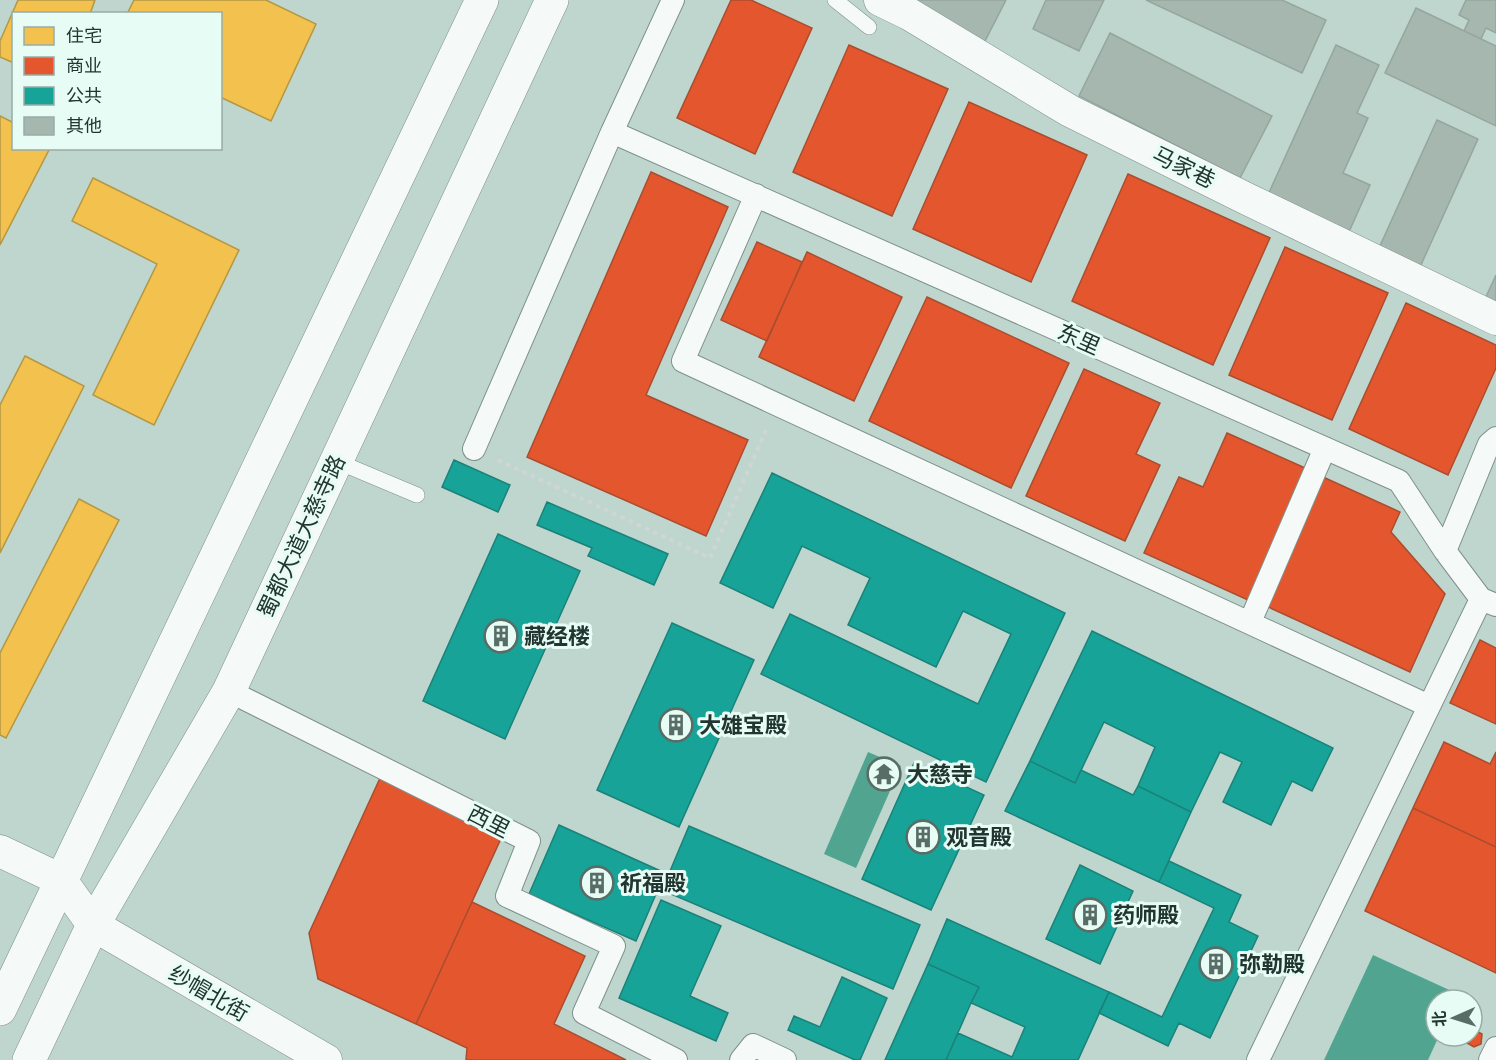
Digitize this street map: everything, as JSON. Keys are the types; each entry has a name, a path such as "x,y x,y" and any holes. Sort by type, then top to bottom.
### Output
{"main road":[{"path":"0,1009 482,0"},
{"name":"蜀都大道大慈寺路","path":"29,1060 93,926 229,691 552,0"}],"street":[{"path":"474,449 612,132 673,0"},
{"name":"马家巷","path":"874,14 909,14 1070,111 1246,199 1496,319"},
{"name":"东里","path":"612,132 1399,481 1445,551 1488,602"},
{"path":"756,195 683,361 1429,706"},
{"path":"1445,551 1489,444 1496,438"},
{"path":"1250,622 1326,448"},
{"path":"1258,1060 1429,706 1488,602"},
{"name":"西里","path":"229,691 529,842 507,896 614,946 584,1013 676,1060"},
{"path":"0,851 61,880 93,926"},
{"name":"纱帽北街","path":"93,926 326,1060"},
{"path":"741,1060 753,1045 785,1060"},
{"path":"1490,1060 1496,1047"}],"lane":[{"path":"835,0 874,14"},
{"path":"336,462 417,495"}],"path":[{"path":"474,449 710,558 777,404"}],"shaded area":[{"path":"868,752 901,766 856,868 824,854"},
{"path":"1373,955 1445,988 1424,988 1424,1048 1434,1048 1428,1060 1324,1060"}],"building: 住宅":[{"path":"18,0 95,0 91,12 13,12"},
{"path":"134,0 266,0 316,24 271,121 222,98 222,12 128,12"},
{"path":"12,14 12,62 0,57 0,41"},
{"path":"0,116 12,122 12,150 49,150 0,245"},
{"path":"93,178 239,250 154,425 93,395 157,264 72,221"},
{"path":"25,356 84,386 0,553 0,405"},
{"path":"79,499 119,520 6,738 0,735 0,653"}],"building: 商业":[{"path":"731,0 751,0 812,28 755,154 677,118"},
{"path":"849,45 948,89 892,216 793,172"},
{"path":"969,102 1087,155 1031,282 913,229"},
{"path":"651,172 728,207 646,395 748,440 706,536 527,457"},
{"path":"1128,174 1270,238 1213,365 1072,301"},
{"path":"757,242 802,262 767,341 721,320"},
{"path":"1285,247 1388,293 1332,420 1229,375"},
{"path":"807,252 902,297 854,401 759,357"},
{"path":"927,297 1069,363 1011,488 869,421"},
{"path":"927,297 1069,363 1011,488 869,421"},
{"path":"1406,303 1496,345 1496,368 1448,475 1349,429"},
{"path":"1084,369 1160,403 1136,454 1160,465 1125,541 1026,496"},
{"path":"1227,433 1305,468 1248,600 1144,553 1179,477 1203,487"},
{"path":"1323,477 1400,512 1391,532 1445,594 1410,672 1266,606"},
{"path":"1480,640 1496,648 1496,724 1450,703"},
{"path":"1444,742 1490,764 1496,752 1496,847 1413,808"},
{"path":"381,776 504,832 416,1024 318,979 309,933"},
{"path":"1413,808 1496,847 1496,973 1365,911"},
{"path":"472,902 585,956 554,1024 626,1060 466,1060 467,1048 416,1024"}],"building: 公共":[{"path":"454,460 510,485 498,512 442,487"},
{"path":"772,473 1065,613 986,782 761,674 790,614 978,704 1011,634 963,611 936,667 848,625 870,578 802,546 773,608 720,583"},
{"path":"547,502 668,554 654,585 588,556 592,548 537,525"},
{"name":"藏经楼","path":"498,534 580,571 505,739 423,701"},
{"name":"大雄宝殿","path":"672,623 754,660 679,827 597,790"},
{"path":"1092,631 1333,748 1312,791 1292,781 1271,825 1223,802 1242,762 1220,752 1191,812 1138,786 1155,747 1104,722 1075,783 1030,761"},
{"path":"1030,761 1075,783 1081,770 1133,795 1138,786 1191,812 1159,882 1005,811"},
{"name":"观音殿","path":"914,763 984,795 931,910 862,879"},
{"name":"祈福殿","path":"559,825 665,873 636,941 529,894"},
{"path":"689,826 920,925 893,989 662,890"},
{"name":"弥勒殿","path":"1169,861 1241,895 1229,922 1258,936 1210,1038 1179,1023 1168,1046 1099,1013 1109,992 1162,1017 1214,908 1159,882"},
{"name":"药师殿","path":"1080,865 1133,891 1100,964 1046,939"},
{"path":"661,900 721,926 690,996 728,1013 716,1041 619,998"},
{"path":"947,919 1109,992 1078,1060 946,1060 958,1033 1012,1057 1025,1027 971,1003 979,987 928,964"},
{"path":"928,964 979,987 946,1060 885,1060"},
{"path":"842,977 887,998 860,1060 855,1060 788,1030 794,1016 820,1027"}],"building: 其他":[{"path":"898,0 1006,0 984,43"},
{"path":"1046,0 1104,0 1079,51 1033,29"},
{"path":"1146,0 1282,0 1326,20 1302,73"},
{"path":"1466,0 1496,0 1496,33 1486,28 1481,39 1464,31 1469,20 1459,15"},
{"path":"1416,8 1496,46 1496,126 1385,73"},
{"path":"1110,33 1272,116 1240,178 1079,96"},
{"path":"1336,45 1379,65 1357,113 1368,118 1343,173 1370,185 1348,234 1267,197"},
{"path":"1437,120 1478,139 1420,267 1379,248"},
{"path":"1496,275 1496,304 1485,299"}],"place":[{"name":"藏经楼","path":"501,636"},
{"name":"大雄宝殿","path":"676,725"},
{"name":"大慈寺","path":"884,774"},
{"name":"观音殿","path":"923,837"},
{"name":"祈福殿","path":"597,883"},
{"name":"药师殿","path":"1090,915"},
{"name":"弥勒殿","path":"1216,964"}]}
